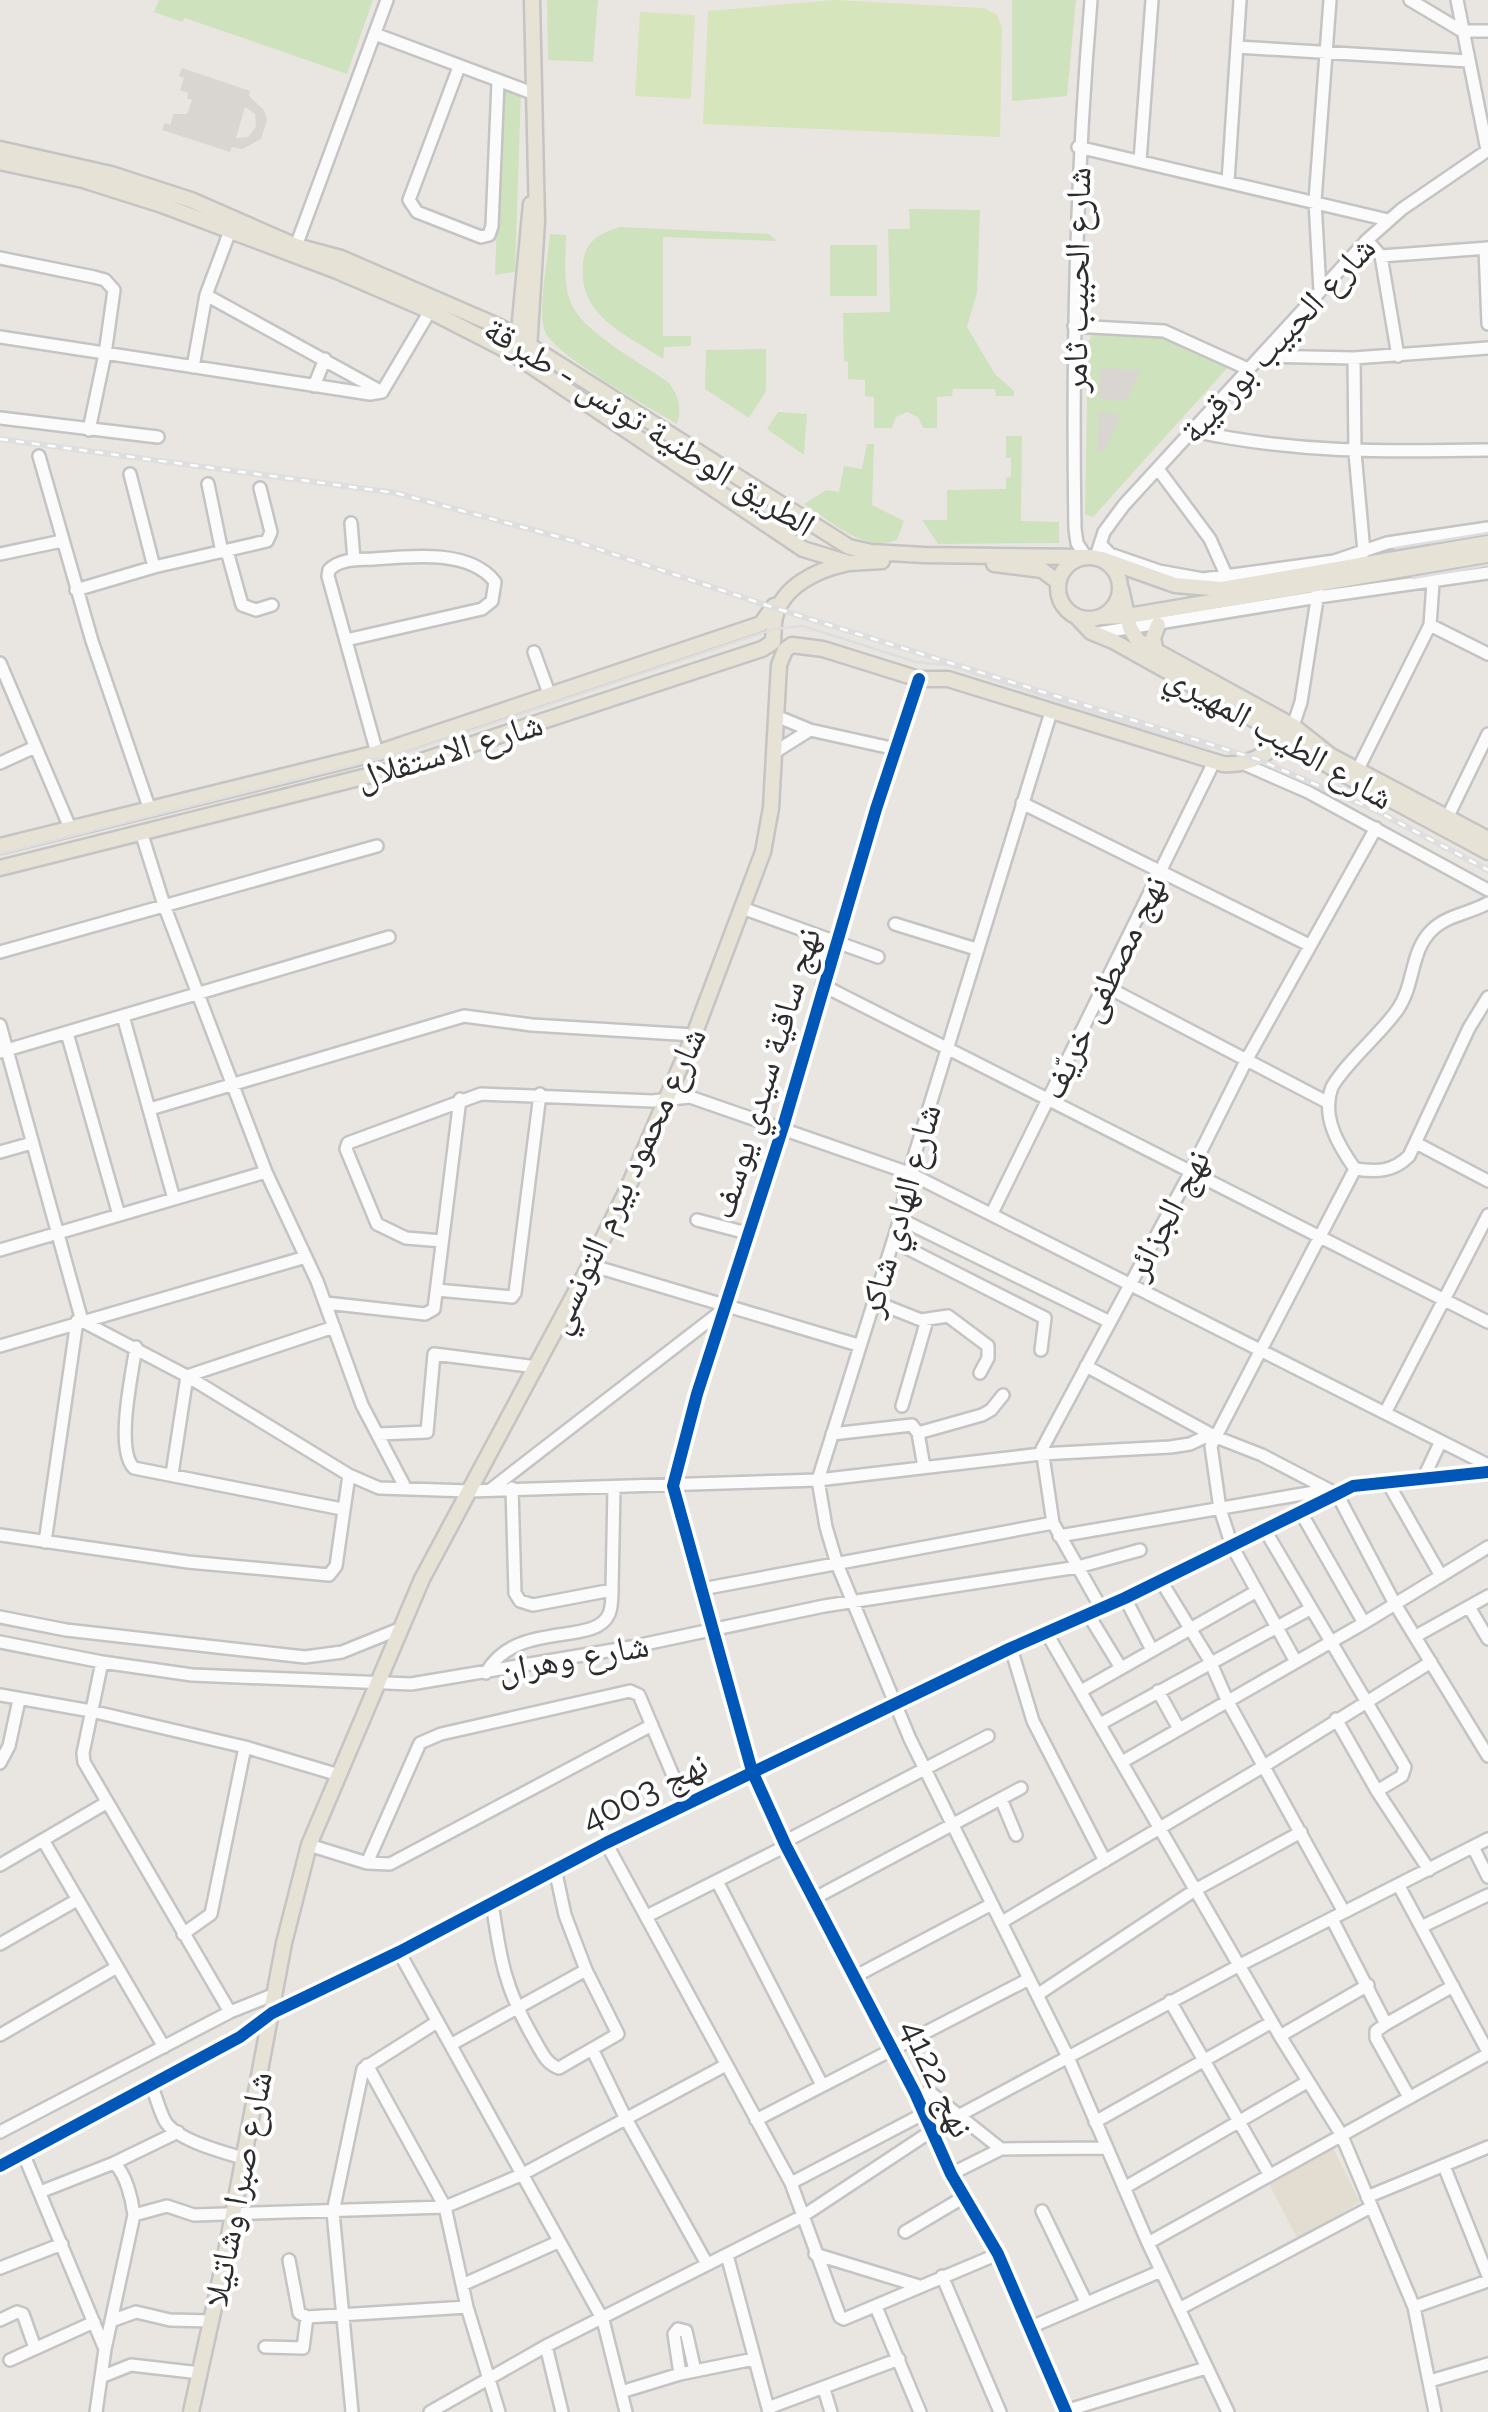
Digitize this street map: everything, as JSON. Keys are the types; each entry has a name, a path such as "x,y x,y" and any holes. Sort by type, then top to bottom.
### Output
{"main road":[{"path":"518,358 524,340 537,221 532,0"},
{"name":"الطريق الوطنية تونس - طبرقة","path":"0,149 148,185 296,246 341,258 524,340 831,538 871,552 1096,554 1160,581 1201,589 1315,584"},
{"name":"الطريق الوطنية تونس - طبرقة","path":"0,162 83,180 337,271 430,311 518,358 803,549 849,563 890,560 998,564 1042,570 1058,582"},
{"path":"623,427 635,410"},
{"path":"698,476 710,459"},
{"path":"769,524 781,505"},
{"path":"1315,584 1488,543"},
{"name":"شارع الاستقلال","path":"0,846 378,752 761,624 797,575 803,549"},
{"path":"1121,588 1115,606 1090,620 1076,616 1060,599 1058,582 1068,565 1096,554 1114,568 1121,588 1129,622"},
{"path":"1100,617 1129,622 1488,554"},
{"name":"شارع الاستقلال","path":"0,868 402,767 762,648 773,642 774,618 790,592 805,579 849,563"},
{"name":"شارع الطيب المهيري","path":"1076,616 1094,633 1289,731 1334,770 1488,852"},
{"name":"شارع الطيب المهيري","path":"1129,622 1138,641 1156,652 1332,756 1488,839"},
{"path":"1156,652 1153,638 1158,626"},
{"name":"شارع محمود بيرم التونسي","path":"378,1683 422,1579 628,1190 694,1035 768,831 779,665 785,650 792,645 814,646 919,679"},
{"path":"919,679 948,679 1214,762 1244,764 1257,759 1289,731"},
{"name":"شارع صبرا وشاتيلا","path":"191,2412 290,1914 309,1845 378,1683"}],"street":[{"path":"296,246 387,0"},
{"name":"شارع الحبيب ثامر","path":"1090,0 1078,146 1075,530 1077,543 1096,554"},
{"path":"1140,161 1152,0"},
{"path":"1228,182 1240,0"},
{"path":"1320,292 1315,200 1330,0"},
{"path":"1410,0 1462,31 1488,31"},
{"path":"1457,0 1488,150"},
{"path":"375,34 535,94"},
{"path":"1237,47 1468,61"},
{"path":"458,67 409,200 417,212 481,237 489,235 492,226 498,82"},
{"path":"1078,146 1388,220"},
{"name":"شارع الحبيب بورقيبة","path":"1096,554 1112,520 1367,240 1388,220 1488,150"},
{"path":"193,367 206,295 230,232"},
{"path":"1367,240 1381,256 1398,356"},
{"path":"1381,256 1486,248 1488,324"},
{"path":"0,258 65,269 110,284 114,296 89,430"},
{"path":"206,295 382,392"},
{"path":"382,392 430,311"},
{"path":"1074,326 1164,331 1248,369"},
{"path":"0,336 364,394 382,392"},
{"path":"1262,356 1354,358 1488,348"},
{"path":"1354,358 1354,453 1364,552"},
{"path":"314,386 325,360"},
{"path":"0,418 158,437"},
{"path":"1193,431 1272,446 1354,453 1488,450"},
{"path":"40,456 76,590 150,810"},
{"path":"1158,469 1210,539 1227,577"},
{"path":"130,474 154,567"},
{"path":"208,484 242,605 256,610 272,605"},
{"path":"76,590 270,539 260,488"},
{"path":"352,523 354,560"},
{"path":"1096,554 1110,554 1186,578 1227,577 1334,561 1387,543 1488,528"},
{"path":"0,554 62,542"},
{"path":"346,640 482,609 492,601 496,588 492,577 481,568 438,557 338,562 328,576 346,640 378,752"},
{"path":"1094,633 1129,622 1158,626 1315,584 1434,582 1488,573"},
{"path":"1358,770 1430,626 1434,582"},
{"path":"1289,731 1301,702 1315,584"},
{"path":"1430,626 1488,654"},
{"path":"534,652 550,696"},
{"path":"0,663 71,830"},
{"name":"نهج ساقية سيدي يوسف","path":"673,1486 822,985 919,679"},
{"name":"شارع الهادي شاكر","path":"1051,712 818,1480 837,1564 895,1705 950,1824 1067,2055 1160,2271 1228,2412"},
{"path":"776,716 810,730 896,749"},
{"path":"774,752 810,730"},
{"path":"1447,818 1488,734"},
{"path":"0,763 35,747"},
{"name":"نهج مصطفى خريّف","path":"992,1213 1214,762"},
{"path":"1244,764 1269,772 1488,890"},
{"path":"1022,803 1309,945"},
{"name":"نهج الجزائر","path":"1041,1454 1190,1174 1246,1059 1376,828"},
{"path":"142,835 164,905 266,1172 326,1304 353,1383 406,1488"},
{"path":"0,952 377,846"},
{"path":"1355,1169 1335,1137 1327,1102 1340,1075 1398,1010 1427,935 1448,920 1487,906"},
{"path":"742,908 878,957"},
{"path":"895,924 976,949"},
{"path":"3,1051 388,936"},
{"path":"822,985 1488,1322"},
{"path":"1103,985 1327,1102"},
{"path":"1355,1169 1385,1171 1400,1165 1416,1143 1469,1028 1488,997"},
{"path":"124,1016 174,1199"},
{"path":"150,1109 464,1016 694,1035"},
{"path":"0,1025 3,1051 79,1321 45,1542"},
{"path":"67,1033 119,1215"},
{"path":"442,1241 406,1238 377,1224 346,1149 350,1142 481,1094 652,1102 690,1097 783,1126 909,1173 1488,1468"},
{"path":"436,1290 512,1296 516,1293 540,1094"},
{"path":"326,1304 425,1314 434,1308 460,1099"},
{"path":"0,1152 32,1143"},
{"path":"1416,1143 1488,1181"},
{"path":"1296,1662 1232,1546 1220,1509 1211,1453 1213,1436 1355,1169"},
{"path":"0,1250 266,1172"},
{"path":"1385,1413 1488,1216"},
{"path":"900,1219 1110,1322"},
{"path":"697,1220 747,1233"},
{"path":"893,1240 1045,1318 1040,1350"},
{"path":"0,1346 306,1257"},
{"path":"590,1265 858,1345"},
{"path":"874,1301 927,1320 948,1316 984,1342 990,1352 980,1373"},
{"path":"490,1490 724,1308"},
{"path":"902,1406 927,1320"},
{"path":"79,1321 136,1347 374,1487 469,1492 818,1480 1041,1454 1170,1447 1213,1436"},
{"path":"187,1376 334,1327"},
{"path":"136,1347 124,1440 127,1462 134,1468 342,1509"},
{"path":"379,1434 426,1432 432,1354 537,1367"},
{"path":"1086,1366 1213,1436 1262,1455 1332,1492 1431,1662 1482,1734 1488,1756"},
{"path":"172,1474 187,1376"},
{"path":"918,1433 982,1415 1002,1395"},
{"path":"832,1434 905,1424 916,1427 924,1468"},
{"path":"1424,1479 1440,1443"},
{"path":"1041,1454 1053,1523 1101,1608"},
{"path":"1059,1536 1353,1486 1488,1468"},
{"path":"0,1534 188,1562 324,1576 334,1572 336,1566 348,1475"},
{"path":"1388,1483 1441,1576"},
{"name":"نهج 4122","path":"673,1486 752,1771 785,1844 894,2050 951,2174 998,2254 1065,2411"},
{"path":"512,1488 515,1593 520,1600 534,1605 612,1590"},
{"path":"486,1674 496,1656 512,1646 603,1623 609,1614 612,1590 614,1488"},
{"name":"نهج 4003","path":"0,2166 240,2037 272,2013 399,1952 606,1843 1011,1648 1126,1598 1265,1530 1332,1492"},
{"path":"1300,1511 1364,1623"},
{"path":"702,1589 1053,1523"},
{"path":"1265,1530 1406,1770 1377,1791"},
{"path":"1122,1762 1488,1547"},
{"name":"شارع وهران","path":"0,1642 192,1675 411,1684 486,1674 713,1631 800,1610 1078,1567 1140,1550"},
{"path":"1161,1581 1210,1662 1344,1912"},
{"path":"1081,1692 1257,1590"},
{"path":"1416,1636 1488,1596"},
{"path":"1126,1598 1152,1650"},
{"path":"1469,1607 1488,1638"},
{"path":"1100,1724 1310,1609"},
{"path":"1088,1614 1120,1668"},
{"path":"0,1617 66,1630 305,1657 342,1652 399,1629"},
{"path":"1046,1632 1341,2134 1414,2308 1436,2412"},
{"path":"1011,1648 1033,1721 1105,1861"},
{"path":"102,1662 83,1757 230,2012"},
{"path":"1002,1922 1431,1662"},
{"path":"367,1863 414,1753 428,1738 630,1691 640,1695 685,1804"},
{"path":"1158,1691 1178,1729"},
{"path":"0,1695 91,1711 246,1747 340,1774"},
{"path":"0,1763 9,1746 20,1700"},
{"path":"1336,1719 1377,1791 1430,1870"},
{"path":"309,1845 367,1863 390,1864 652,1725"},
{"path":"647,1916 988,1736"},
{"path":"182,1934 211,1914 246,1747"},
{"path":"814,1899 1021,1788"},
{"path":"1000,1799 1016,1835"},
{"path":"0,1865 106,1802"},
{"path":"1037,1995 1196,1890 1301,1832"},
{"path":"958,2116 1067,2055 1488,1839"},
{"path":"43,1840 164,2047"},
{"path":"606,1843 791,2183 840,2317 876,2307 998,2254"},
{"path":"1472,1847 1488,1877"},
{"path":"492,1902 508,1990 554,2067 559,2068 616,2037 618,2031 586,1970 565,1915 555,1870"},
{"path":"718,1880 822,2085"},
{"path":"1148,2243 1488,2053 1399,1886"},
{"path":"1420,1927 1488,1895"},
{"path":"0,1944 77,1900"},
{"path":"854,1976 992,1904"},
{"path":"1332,1919 1386,2024"},
{"path":"399,1952 603,2320 626,2412"},
{"path":"0,2034 117,1967"},
{"path":"452,2044 586,1970"},
{"path":"756,2120 1029,1979"},
{"path":"1280,2036 1368,1985"},
{"path":"1409,2097 1376,2038 1376,2031 1453,1986"},
{"path":"0,2132 230,2012 275,1994"},
{"path":"1170,2002 1269,2174"},
{"path":"352,2412 333,2212 358,2092 367,2065 437,2022"},
{"path":"1096,2122 1272,2022"},
{"path":"593,2051 707,2264"},
{"path":"134,2215 166,2206 194,2215 444,2207 521,2175 726,2064"},
{"path":"367,2065 444,2207 467,2307 499,2412"},
{"path":"1124,2188 1307,2082"},
{"path":"151,2084 166,2123 210,2148 243,2158"},
{"path":"915,2093 932,2094 1001,2150"},
{"path":"791,2183 922,2114"},
{"path":"40,2192 178,2132"},
{"path":"430,2412 489,2376 802,2216 930,2132"},
{"path":"1178,2309 1369,2202 1488,2147"},
{"path":"951,2174 1001,2150 1106,2148"},
{"path":"23,2153 105,2349"},
{"path":"96,2412 105,2349 134,2215 120,2168 114,2163"},
{"path":"1414,2308 1488,2279 1444,2166"},
{"path":"905,2232 964,2197"},
{"path":"1042,2210 1086,2302"},
{"path":"462,2285 558,2242"},
{"path":"0,2270 62,2244"},
{"path":"815,2254 919,2286"},
{"path":"727,2255 768,2410 900,2359"},
{"path":"289,2260 299,2313 307,2317 467,2307"},
{"path":"1031,2327 1160,2271"},
{"path":"942,2276 1000,2412"},
{"path":"876,2307 920,2412"},
{"path":"0,2320 17,2312 23,2314 35,2348"},
{"path":"111,2321 136,2312 170,2320 211,2322"},
{"path":"265,2346 304,2348 307,2317"},
{"path":"10,2360 94,2322"},
{"path":"680,2374 674,2334 682,2328 687,2333 695,2371"},
{"path":"546,2346 562,2412"},
{"path":"621,2392 680,2374 754,2359"},
{"path":"1430,2381 1488,2364"},
{"path":"101,2378 131,2365 200,2373"},
{"path":"1065,2411 1206,2368"},
{"path":"824,2389 831,2412"}],"shaded area":[{"path":"182,68 250,91 249,96 264,110 267,120 261,139 242,149 232,147 230,152 162,130 165,123 170,125 174,114 187,114 192,100 180,90 184,78 179,76","holes":["245,107 255,114 256,127 248,137 236,138"]},
{"path":"1100,368 1140,370 1127,401 1099,399"},
{"path":"1099,412 1121,415 1104,452 1097,452"},
{"path":"1330,2142 1360,2202 1298,2240 1266,2178"}],"green space":[{"path":"159,0 373,0 347,74 185,18 182,22 154,12"},
{"path":"547,0 598,0 593,62 548,60"},
{"path":"835,0 984,8 997,15 1002,27 1000,137 703,124 708,11"},
{"path":"1012,0 1076,0 1067,96 1012,101"},
{"path":"640,12 695,15 691,99 635,96"},
{"path":"502,86 521,90 515,272 495,275"},
{"path":"909,209 980,210 977,293 967,327 995,374 1014,391 1014,396 996,396 995,389 953,389 952,396 937,397 937,428 923,428 918,417 907,412 896,417 892,428 874,428 874,397 865,396 865,380 848,379 843,313 890,312 888,229 910,229"},
{"path":"620,227 769,234 777,241 663,237 663,336 691,336 691,346 664,347 663,359 606,321 588,297 583,281 587,248 600,235"},
{"path":"550,234 566,235 566,281 573,307 590,328 668,382 679,402 677,424 582,366 550,340 544,329 542,308"},
{"path":"830,245 877,245 877,296 830,296"},
{"path":"1092,334 1162,336 1229,366 1093,517 1085,514 1088,344"},
{"path":"766,349 766,391 749,418 705,389 706,350"},
{"path":"778,412 807,414 804,455 767,429"},
{"path":"1006,436 1022,436 1021,521 1059,522 1059,543 938,544 922,520 947,520 947,490 1006,489 1006,478 1011,477 1011,458 1006,458"},
{"path":"867,444 874,444 872,505 904,521 897,540 885,543 860,539 804,504 826,490 839,492 844,466 862,469"}],"tram line":[{"path":"1395,548 1488,533"},
{"path":"1413,578 1488,565"},
{"path":"0,854 410,751 774,629 803,626 916,662 947,665 1209,749"}],"railway":[{"path":"0,439 396,493 574,541 1257,759 1377,811 1488,870"}],"cycle path":[{"path":"919,679 697,1394 673,1486 752,1771 786,1846 915,2093 951,2174 998,2254 1066,2412"},
{"path":"0,2166 240,2037 272,2013 399,1952 606,1843 1353,1486 1488,1472"}]}
